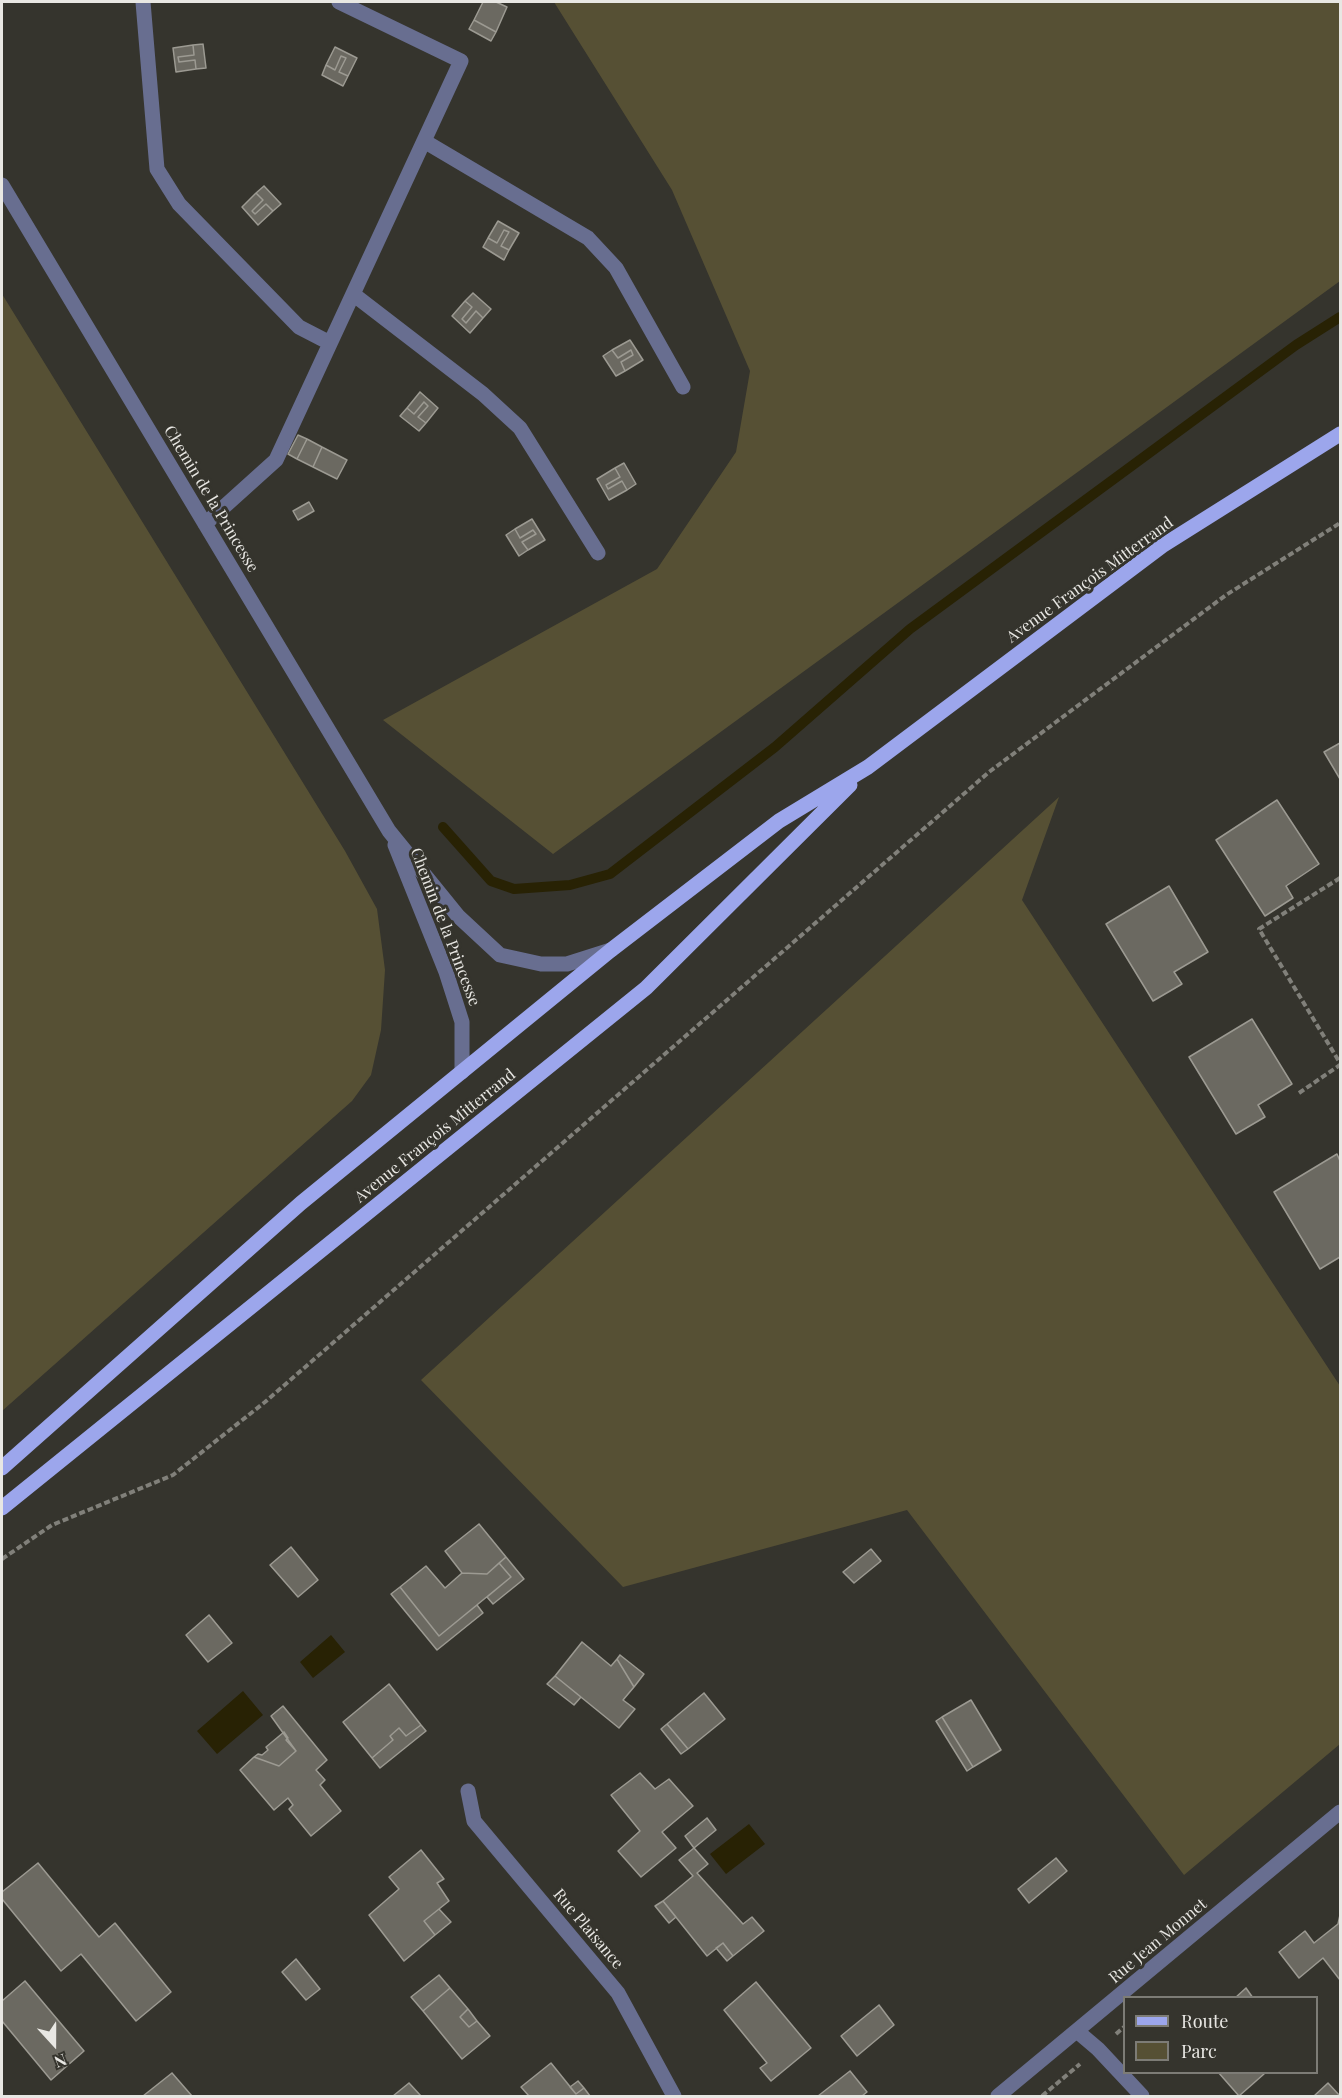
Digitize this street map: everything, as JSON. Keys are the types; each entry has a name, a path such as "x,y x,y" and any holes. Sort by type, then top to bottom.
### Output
{"main road":[{"name":"Avenue François Mitterrand","path":"2,1468 301,1203 610,950 779,822 868,767 1162,546 1341,434"},
{"name":"Avenue François Mitterrand","path":"2,1508 646,988 868,767"}],"street":[{"path":"143,2 157,169 179,204 299,327 330,343"},
{"path":"205,524 276,460 461,61 339,2"},
{"path":"424,141 588,238 616,268 683,387"},
{"name":"Chemin de la Princesse","path":"2,185 389,831 458,916 500,955 541,964 567,964 610,950"},
{"path":"353,294 483,394 520,428 598,553"},
{"name":"Chemin de la Princesse","path":"389,831 446,972 462,1022 462,1072"},
{"name":"Rue Plaisance","path":"468,1791 474,1821 618,1993 674,2097"},
{"name":"Rue Jean Monnet","path":"998,2097 1341,1812"},
{"path":"1078,2032 1098,2049 1142,2097"}],"path":[{"path":"2,1559 52,1525 173,1475 265,1401 989,772 1226,595 1341,523"},
{"path":"1299,1093 1341,1064 1259,929 1341,878"}],"green space":[{"path":"554,2 1340,2 1340,281 553,854 383,720 657,569 736,452 750,371 672,190"},
{"path":"2,294 345,851 377,909 385,970 381,1030 371,1075 352,1101 2,1411"},
{"path":"1059,797 1022,900 1340,1386 1340,1744 1184,1875 907,1510 623,1587 421,1380"}],"shaded area":[{"path":"331,1635 345,1652 313,1678 300,1662"},
{"path":"243,1691 263,1715 217,1754 197,1731"},
{"path":"749,1824 765,1844 726,1874 710,1854"}],"building":[{"path":"483,2 496,2 507,7 496,32 474,20"},
{"path":"474,20 496,32 491,41 469,29"},
{"path":"203,44 206,68 196,69 195,60 179,62 178,57 194,55 193,45"},
{"path":"193,45 194,55 178,57 179,62 195,60 196,69 176,72 173,48"},
{"path":"335,47 357,58 348,76 339,72 346,58 341,56 335,70 326,65"},
{"path":"341,56 346,58 339,72 348,76 343,86 322,75 326,65 335,70"},
{"path":"264,186 281,204 273,211 266,204 255,214 252,211 263,200 256,193"},
{"path":"256,193 263,200 252,211 255,214 266,204 273,211 258,225 242,207"},
{"path":"498,221 519,233 509,250 501,246 509,232 504,230 497,243 488,238"},
{"path":"504,230 509,232 501,246 509,250 504,260 483,247 488,238 497,243"},
{"path":"473,293 491,309 483,318 476,311 466,323 462,319 472,307 465,301"},
{"path":"465,301 472,307 462,319 466,323 476,311 483,318 470,333 452,316"},
{"path":"630,340 643,360 625,371 621,362 633,355 631,350 618,358 612,350"},
{"path":"612,350 618,358 631,350 633,355 621,362 625,371 616,376 603,356"},
{"path":"420,392 438,408 426,423 418,417 428,406 424,402 414,414 407,408"},
{"path":"424,402 428,406 418,417 426,423 419,431 400,416 407,408 414,414"},
{"path":"298,435 307,439 297,459 288,454"},
{"path":"307,439 322,447 313,467 297,459"},
{"path":"322,447 347,460 337,479 313,467"},
{"path":"624,463 636,484 627,490 622,481 608,489 606,485 620,477 615,468"},
{"path":"615,468 620,477 606,485 608,489 622,481 627,490 609,500 597,479"},
{"path":"309,502 314,511 298,520 293,511"},
{"path":"532,519 545,540 528,550 522,542 536,534 533,530 520,538 515,529"},
{"path":"515,529 520,538 533,530 536,534 522,542 528,550 519,556 506,535"},
{"path":"1340,743 1340,779 1324,752"},
{"path":"1277,800 1319,864 1286,886 1293,898 1265,916 1216,840"},
{"path":"1169,886 1208,952 1174,972 1182,984 1153,1001 1106,924"},
{"path":"1252,1019 1292,1084 1258,1105 1265,1117 1236,1134 1189,1057"},
{"path":"1337,1154 1340,1161 1340,1257 1320,1269 1274,1192"},
{"path":"479,1524 506,1557 487,1574 462,1573 445,1551"},
{"path":"291,1547 318,1580 298,1597 270,1565"},
{"path":"871,1549 881,1561 854,1583 843,1572"},
{"path":"506,1557 524,1579 493,1604 487,1597 511,1577 499,1563"},
{"path":"499,1563 511,1577 439,1636 400,1587 426,1566 445,1588 462,1573 487,1574"},
{"path":"400,1587 439,1636 477,1605 483,1613 437,1650 391,1594"},
{"path":"209,1615 232,1643 208,1662 186,1635"},
{"path":"582,1642 611,1666 617,1659 634,1687 623,1700 635,1709 619,1728 555,1676"},
{"path":"620,1655 644,1674 634,1687 617,1659"},
{"path":"555,1676 581,1697 574,1705 547,1684"},
{"path":"389,1684 421,1725 406,1736 399,1728 390,1736 393,1740 372,1758 343,1722"},
{"path":"704,1693 725,1719 688,1749 667,1724"},
{"path":"971,1700 1001,1750 973,1767 942,1717"},
{"path":"283,1706 327,1760 316,1770 325,1780 320,1785 341,1811 311,1836 289,1809 293,1805 288,1798 274,1810 240,1770 254,1757 279,1766 296,1751 271,1716"},
{"path":"942,1717 973,1767 967,1771 936,1721"},
{"path":"667,1724 688,1749 681,1754 661,1729"},
{"path":"421,1725 426,1731 380,1768 372,1758 393,1740 390,1736 399,1728 406,1736"},
{"path":"284,1732 288,1738 286,1740 296,1751 279,1766 254,1757 268,1750 266,1747"},
{"path":"640,1773 655,1789 669,1779 693,1806 662,1832 676,1848 641,1877 618,1851 640,1831 611,1795"},
{"path":"707,1818 716,1830 694,1848 685,1836"},
{"path":"694,1848 708,1864 697,1873 743,1924 752,1917 764,1931 733,1956 723,1943 707,1956 663,1901 693,1876 679,1860"},
{"path":"421,1850 444,1879 437,1883 449,1901 424,1921 435,1935 404,1961 369,1915 399,1889 389,1877"},
{"path":"1056,1858 1067,1871 1029,1903 1018,1889"},
{"path":"38,1863 99,1937 115,1923 171,1992 136,2021 81,1954 61,1971 2,1899 2,1892"},
{"path":"663,1901 676,1917 669,1923 655,1906"},
{"path":"439,1909 451,1922 435,1935 424,1921"},
{"path":"1340,1915 1340,1980 1323,1958 1299,1978 1279,1952 1305,1931 1314,1943 1338,1924"},
{"path":"723,1943 733,1956 727,1961 716,1948"},
{"path":"296,1959 320,1989 306,2000 282,1972"},
{"path":"439,1975 450,1988 423,2011 411,1997"},
{"path":"25,1981 84,2051 51,2080 2,2021 2,2001"},
{"path":"756,1982 811,2048 771,2081 760,2068 767,2063 724,2010"},
{"path":"450,1988 468,2009 460,2017 469,2027 477,2021 490,2036 462,2059 423,2011"},
{"path":"1246,1988 1252,1996 1237,1996"},
{"path":"879,2005 894,2025 857,2056 841,2036"},
{"path":"468,2009 477,2021 469,2027 460,2017"},
{"path":"551,2063 576,2094 584,2088 590,2096 529,2096 521,2087"},
{"path":"850,2071 867,2092 862,2096 818,2096"},
{"path":"172,2073 192,2096 143,2096"},
{"path":"1220,2074 1264,2074 1239,2096"},
{"path":"578,2081 584,2088 576,2094 570,2087"},
{"path":"409,2083 421,2096 393,2096"},
{"path":"1328,2083 1340,2096 1314,2096"}],"waterway":[{"path":"443,827 491,881 514,889 570,885 610,874 775,747 910,629 1296,345 1340,317"}]}
